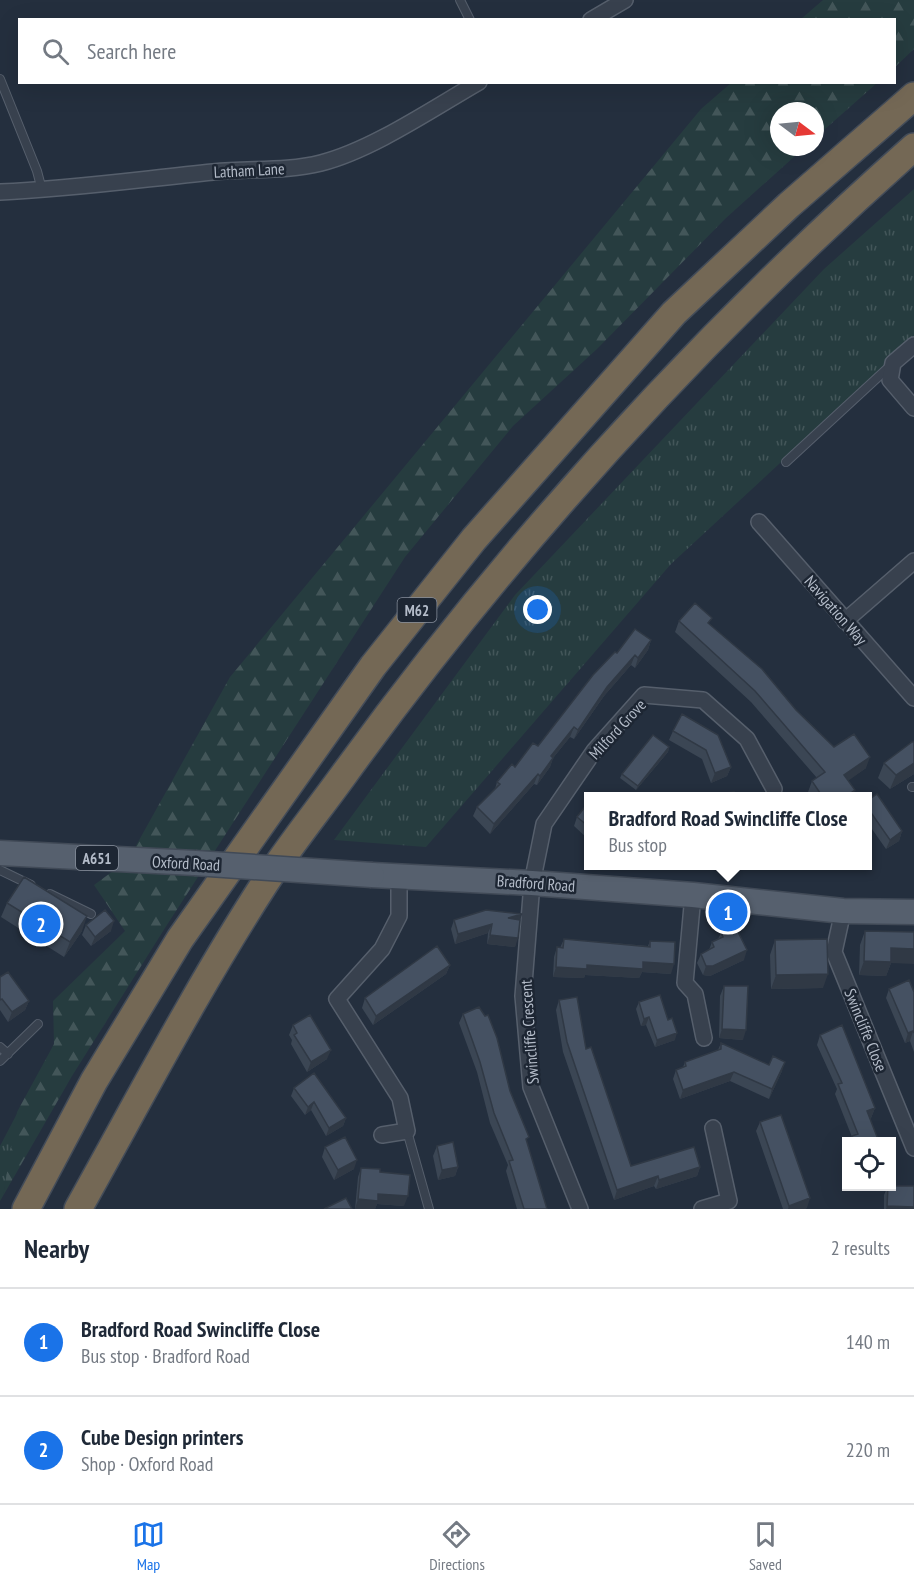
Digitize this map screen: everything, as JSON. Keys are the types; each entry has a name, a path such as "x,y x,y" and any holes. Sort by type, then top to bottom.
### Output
{"highway":[{"name":"M62","path":"26,1209 94,1081 180,939 373,666 474,539 674,313 789,205 914,96"},
{"name":"M62","path":"78,1209 196,996 266,883 405,690 507,563 599,456 704,344 820,230 914,147"}],"main road":[{"name":"Oxford Road","path":"0,853 372,874"},
{"name":"Bradford Road","path":"372,874 532,882 693,895 843,911 914,912"}],"street":[{"path":"594,18 625,0"},
{"name":"Latham Lane","path":"0,192 42,190 231,170 279,170 321,163 352,152 475,84"},
{"path":"914,345 893,363 890,380 914,408"},
{"name":"Navigation Way","path":"759,522 914,698"},
{"path":"845,621 914,561"},
{"name":"Milford Grove","path":"532,882 544,824 594,751 644,695 703,700 747,739 774,789"},
{"path":"382,1135 407,1131 400,1098 337,999 382,949 399,916 399,876"},
{"name":"Swincliffe Crescent","path":"532,882 523,996 531,1087 580,1209"},
{"path":"693,895 685,983 694,994 704,1038"},
{"name":"Swincliffe Close","path":"843,911 834,952 914,1148"},
{"path":"702,1209 732,1205 713,1128"}],"lane":[{"path":"460,0 469,18"},
{"path":"0,79 38,171 42,190"},
{"path":"786,462 893,363"},
{"path":"0,870 91,914"},
{"path":"0,1061 38,1024"},
{"path":"0,1047 8,1054"},
{"path":"407,1131 429,1209"}],"green space":[{"path":"823,0 914,0 914,49 896,66 896,18 802,18"},
{"path":"730,84 876,84 824,130 824,102 770,102 770,156 795,156 726,218 597,349 513,426 405,557 165,928 72,1076 3,1196 17,1112 54,1044 53,1001 125,931 94,885 128,860 230,677 701,109"},
{"path":"914,189 914,339 671,564 426,847 334,840 515,595 824,269"},
{"path":"21,1106 3,1196 0,1201 0,1146"}],"building":[{"path":"695,603 712,618 708,623 762,669 796,710 834,747 854,734 870,757 844,775 855,790 852,792 819,792 812,781 825,772 755,691 679,621"},
{"path":"635,629 651,640 638,658 635,655 607,687 578,730 574,727 551,756 553,758 540,776 538,774 494,824 477,807 500,784 497,782 512,764 515,767 533,743 538,746 593,675 615,652 617,653"},
{"path":"682,714 718,735 731,767 715,773 706,750 673,731"},
{"path":"653,735 669,747 638,786 622,774"},
{"path":"914,742 914,763 896,775 884,763"},
{"path":"877,794 902,831 890,840 872,814 872,798"},
{"path":"584,808 584,823 577,817"},
{"path":"24,877 87,916 70,942 7,903"},
{"path":"105,910 114,921 95,937 86,925"},
{"path":"486,910 522,914 508,918 520,920 518,938 490,935 492,924 458,934 454,920"},
{"path":"735,926 747,950 713,966 706,966 701,954 714,947 712,942 723,937 721,933"},
{"path":"865,931 914,932 914,949 891,948 891,962 864,961"},
{"path":"564,939 650,947 650,941 675,942 674,964 643,962 643,969 587,965 587,969 556,967 557,947 563,948"},
{"path":"827,939 828,974 776,975 775,940"},
{"path":"437,946 450,965 376,1016 365,998"},
{"path":"8,972 29,1001 12,1012 2,999 0,1000 0,977"},
{"path":"909,980 914,992 914,1033 913,1031 908,1033 889,989"},
{"path":"724,986 748,986 746,1030 722,1029"},
{"path":"660,995 668,1020 672,1018 677,1033 657,1040 649,1017 644,1019 639,1002"},
{"path":"577,997 586,1049 591,1047 631,1166 694,1147 700,1167 659,1180 658,1176 617,1190 567,1042 559,1000"},
{"path":"479,1007 485,1016 488,1015 497,1038 510,1091 529,1137 526,1139 547,1209 524,1209 509,1161 513,1160 494,1113 480,1062 463,1014"},
{"path":"310,1015 331,1050 311,1062 294,1035 297,1033 293,1025"},
{"path":"842,1025 875,1108 867,1111 877,1137 852,1137 858,1134 838,1084 842,1083 820,1035"},
{"path":"721,1043 769,1065 773,1056 785,1062 772,1089 734,1072 683,1090 676,1070 686,1066 685,1062 721,1049"},
{"path":"314,1073 346,1118 329,1128 314,1102 308,1107 294,1088"},
{"path":"781,1115 810,1198 789,1206 760,1122"},
{"path":"345,1137 357,1160 338,1170 325,1147"},
{"path":"453,1142 458,1167 442,1170 437,1146"},
{"path":"361,1168 410,1175 408,1196 378,1194 378,1201 358,1199"},
{"path":"896,1186 914,1186 914,1207 887,1206 888,1191 896,1191"},
{"path":"346,1198 352,1209 324,1209"}],"place":[{"name":"Bradford Road Swincliffe Close","path":"728,912"},
{"name":"Cube Design printers","path":"41,924"}]}
